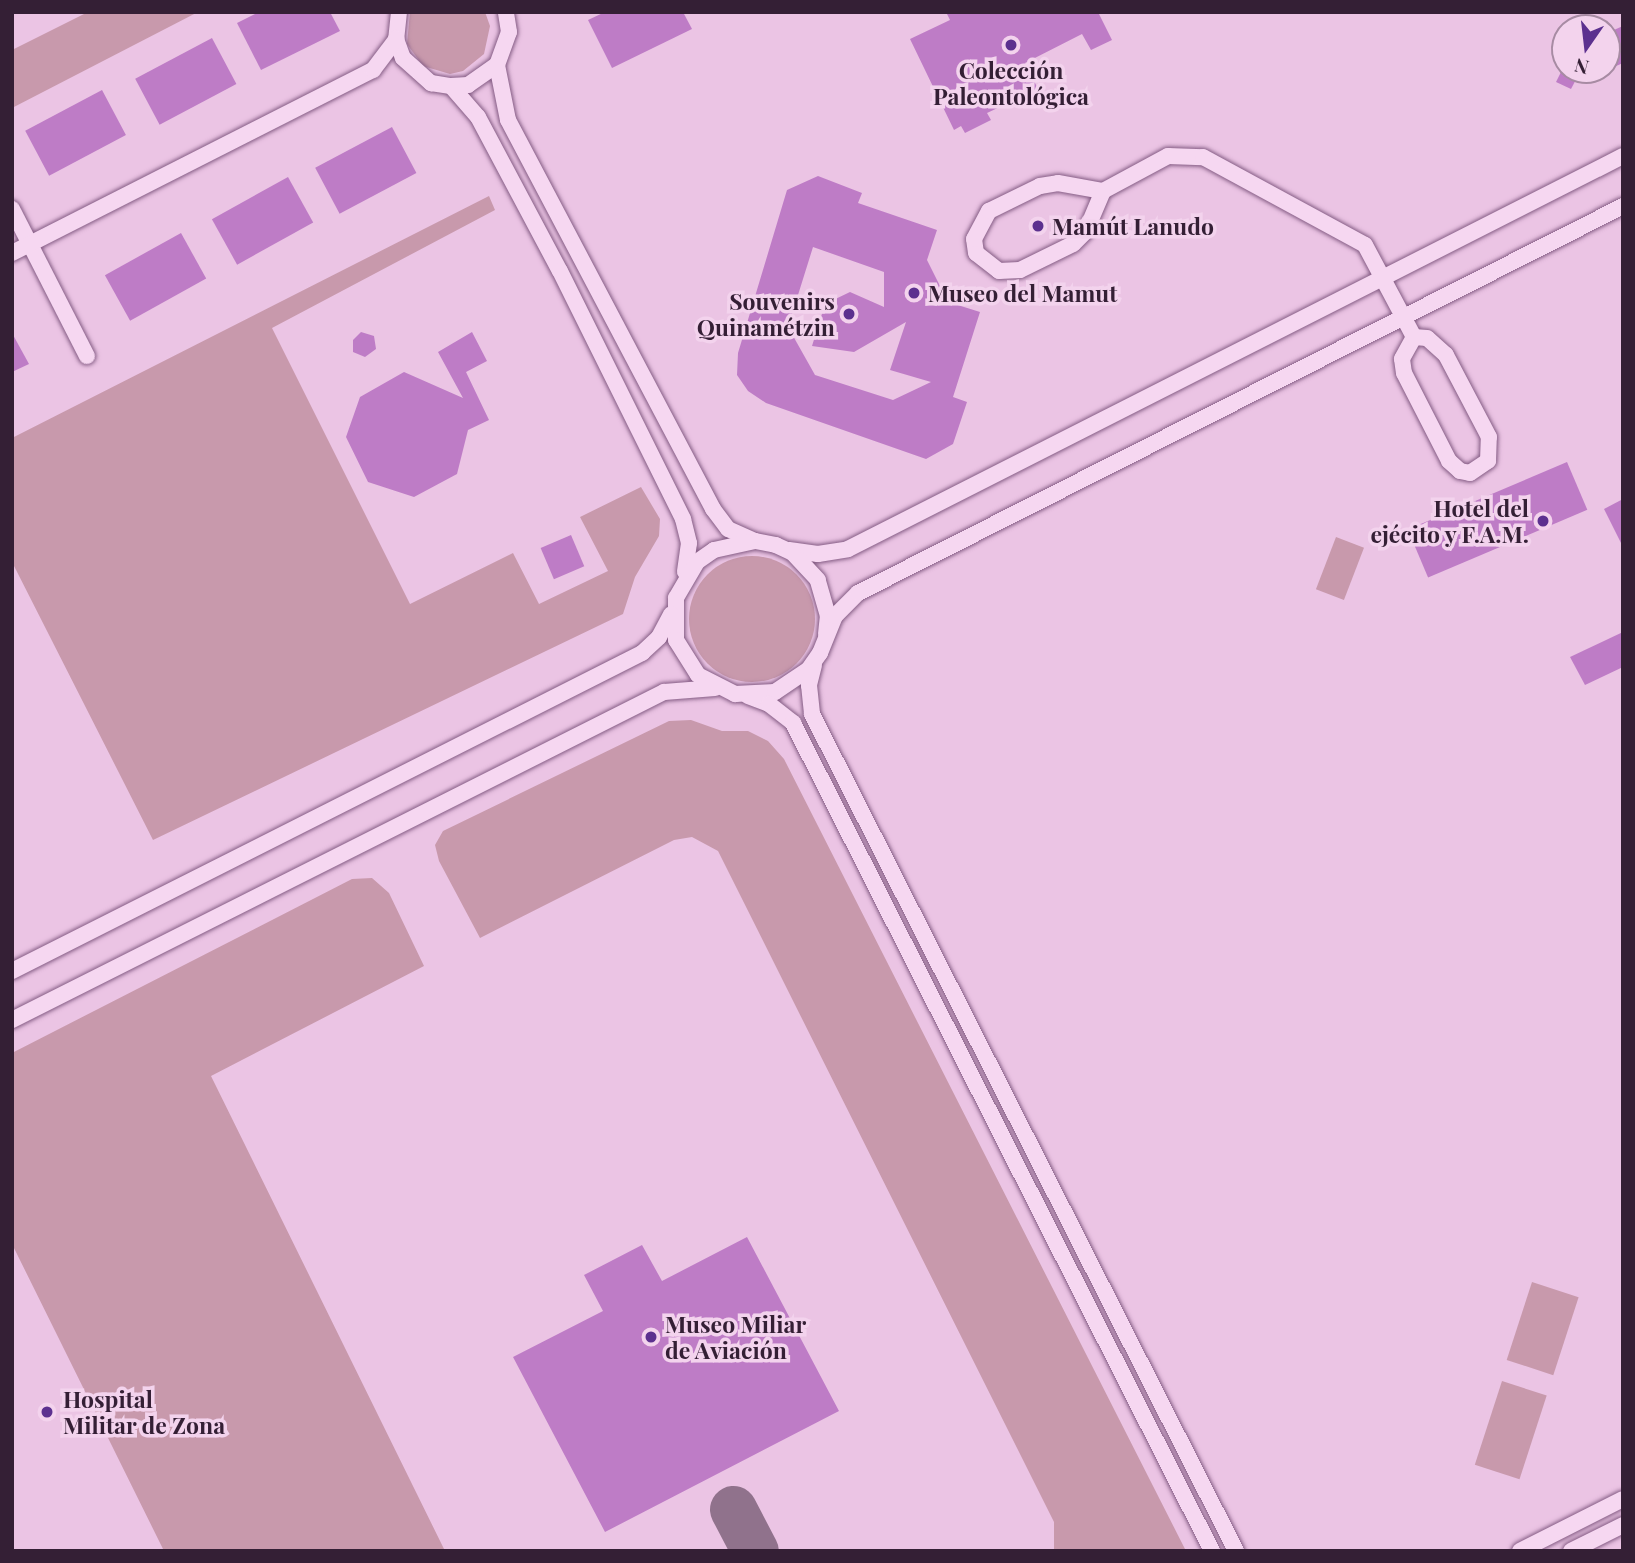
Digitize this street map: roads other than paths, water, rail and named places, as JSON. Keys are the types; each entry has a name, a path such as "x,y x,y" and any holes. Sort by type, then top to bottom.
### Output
{"street":[{"path":"12,253 373,70 396,39 399,12"},
{"path":"506,12 509,32"},
{"path":"518,12 497,65 508,120 713,509 728,529 755,541 803,553 848,549 1623,156"},
{"path":"396,39 415,72"},
{"path":"373,70 415,72 450,86 468,85 497,65"},
{"path":"12,971 642,653 665,629 684,579 690,543 683,519 548,247 478,117 450,86"},
{"path":"1103,191 1086,231 1073,244 1041,260 1020,270 999,271 976,253 974,239 989,211 1040,186 1058,183 1103,191 1168,156 1203,157 1365,244 1385,277 1414,337"},
{"path":"1236,1551 812,714 809,685 826,634 841,608 867,588 1623,206"},
{"path":"12,209 86,356"},
{"path":"1414,337 1427,338 1446,355 1489,437 1488,461 1471,473 1460,471 1449,461 1404,373 1402,359 1414,337"},
{"path":"684,579 714,550 755,541"},
{"path":"776,545 793,554 818,580 825,598 826,634"},
{"path":"676,598 673,619 680,649 698,675 716,688 769,704 793,723 1212,1551"},
{"path":"736,694 775,692 808,670 820,653"},
{"path":"12,1020 664,692 716,688"},
{"path":"1520,1551 1623,1499"},
{"path":"1571,1551 1623,1525"}],"place":[{"name":"Colección Paleontológica","path":"1011,45"},
{"name":"Mamút Lanudo","path":"1038,226"},
{"name":"Museo del Mamut","path":"914,293"},
{"name":"Souvenirs Quinamétzin","path":"849,314"},
{"name":"Hotel del ejécito y F.A.M.","path":"1543,521"},
{"name":"Museo Miliar de Aviación","path":"651,1337"},
{"name":"Hospital Militar de Zona","path":"47,1412"}]}
